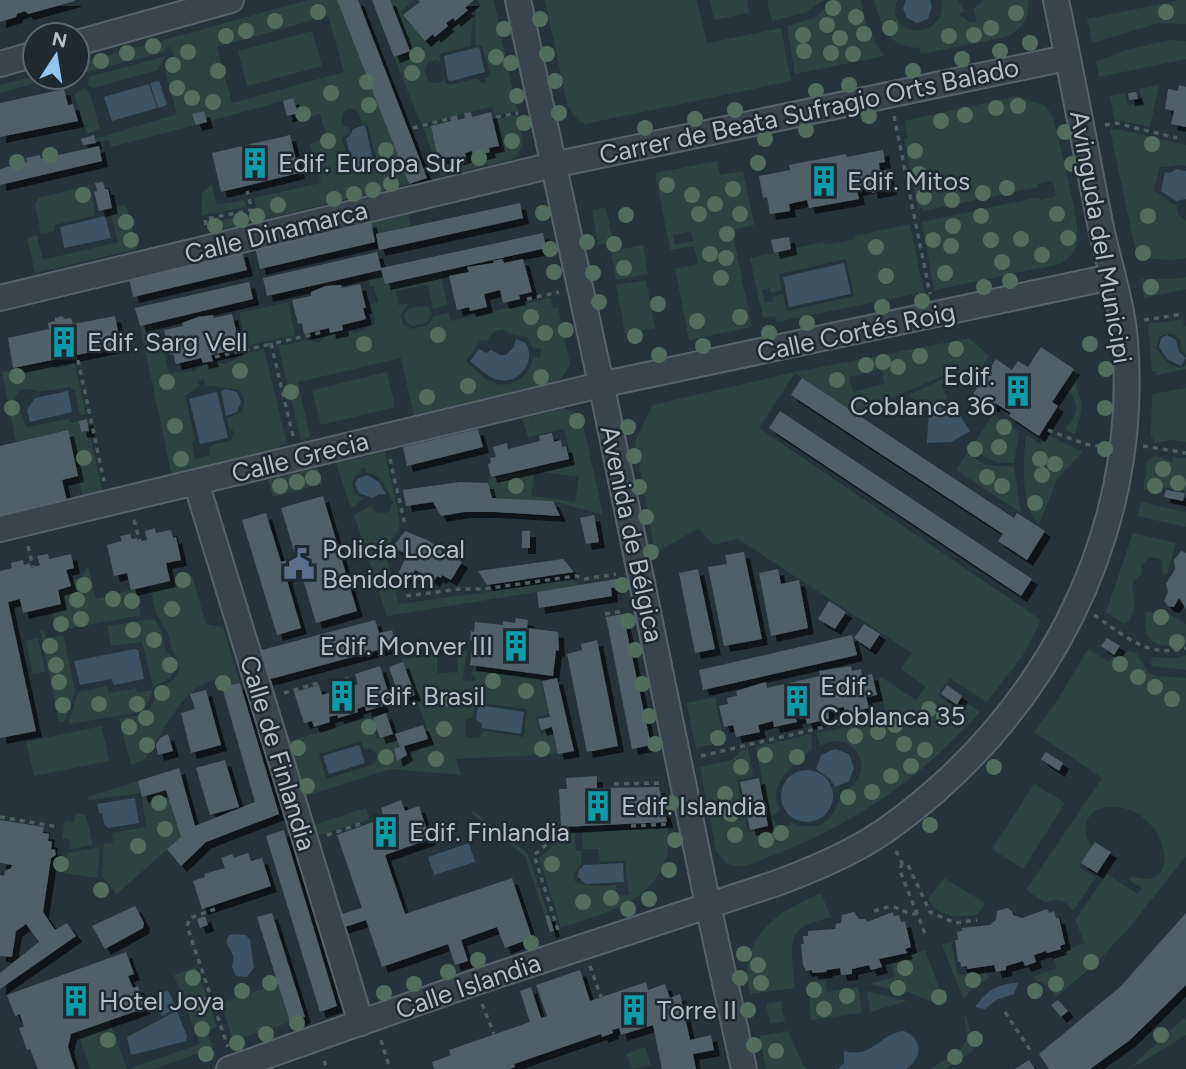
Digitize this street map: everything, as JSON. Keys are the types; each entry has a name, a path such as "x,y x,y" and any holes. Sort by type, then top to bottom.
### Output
{"street":[{"path":"91,39 231,0"},
{"name":"Avenida de Bélgica","path":"518,0 744,1069"},
{"name":"Avinguda del Municipi","path":"708,905 821,866 885,831 925,802 993,735 1032,684 1052,653 1077,604 1102,540 1123,447 1125,340 1056,0"},
{"path":"0,64 21,58"},
{"name":"Carrer de Beata Sufragio Orts Balado","path":"553,165 1066,58"},
{"name":"Calle Dinamarca","path":"0,298 553,165"},
{"name":"Calle Cortés Roig","path":"600,385 1111,277"},
{"name":"Calle Grecia","path":"0,529 600,385"},
{"name":"Calle de Finlandia","path":"195,482 305,843 368,1021"},
{"name":"Calle Islandia","path":"232,1068 476,982 708,905"}],"path":[{"path":"889,94 934,316"},
{"path":"413,128 448,120"},
{"path":"1082,129 1116,123 1177,138"},
{"path":"212,218 252,211 247,191"},
{"path":"527,299 579,288"},
{"path":"1122,324 1183,314"},
{"path":"215,357 323,332"},
{"path":"271,344 297,458"},
{"path":"78,360 109,503"},
{"path":"1048,430 1085,444 1186,453"},
{"path":"385,437 405,525"},
{"path":"405,596 460,589 484,589 576,576 585,579 639,570"},
{"path":"1077,604 1132,641 1155,651 1171,652 1186,648"},
{"path":"261,699 322,682"},
{"path":"614,784 680,771 858,719"},
{"path":"0,817 59,827"},
{"path":"631,826 691,822"},
{"path":"305,843 363,823"},
{"path":"885,831 902,863 900,871 926,936"},
{"path":"559,834 534,855 575,949 601,997"},
{"path":"902,863 908,865 930,912 955,923 977,920"},
{"path":"874,911 888,906 900,907 909,914 918,915"},
{"path":"215,909 190,918 187,926 232,1068"},
{"path":"476,982 494,1034"},
{"path":"1005,1012 1030,1050"},
{"path":"368,1021 390,1069"}],"green space":[{"path":"308,0 337,0 409,184 210,232 208,223 257,213 254,198 321,183 310,144 327,138 320,114 300,119 293,98 207,122 203,111 192,114 196,125 111,147 109,140 96,143 95,139 177,114 165,72 168,61 175,59 171,47 165,48 165,52 91,71 91,60","holes":["328,16 344,72 232,103 217,47","354,110 362,124 367,123 377,162 374,166 355,171 350,168 342,138 350,133 350,128 343,125 341,120 343,112"]},
{"path":"390,0 414,0 400,12 431,47 473,11 471,46 442,53 439,56 441,62 429,62 424,70 429,82 439,83 445,78 450,85 477,78 481,83 486,82 485,78 490,73 482,46 475,45 476,10 481,5 477,0 494,0 517,111 494,115 492,107 421,124 394,57 410,51"},
{"path":"545,0 697,0 707,43 781,28 791,81 585,124 578,120 568,107"},
{"path":"710,0 747,0 749,13 714,20"},
{"path":"767,0 824,0 804,13 772,21"},
{"path":"837,0 861,0 867,29 884,56 795,74 787,26 813,18"},
{"path":"874,0 897,0 895,13 899,22 907,28 917,30 927,29 935,23 941,14 941,0 958,0 965,11 960,14 961,17 969,22 977,22 973,9 984,0 1028,0 1028,13 1024,23 1005,37 921,54 919,48 900,44 888,34"},
{"path":"1186,0 1186,24 1159,23 1092,43 1087,19"},
{"path":"312,31 322,66 247,86 238,51"},
{"path":"1169,40 1186,41 1186,59 1099,77 1096,62 1126,50"},
{"path":"166,56 158,70 93,88 91,76"},
{"path":"21,80 21,87 0,93 0,85"},
{"path":"1159,85 1150,127 1115,120 1109,96 1125,93 1128,105 1142,103 1140,89"},
{"path":"87,91 90,94 100,129 87,134 74,94"},
{"path":"1017,96 1046,106 1054,119 1076,219 1076,247 1060,264 934,290 922,222 1039,197 1041,200 1056,196 1052,181 1037,184 1038,187 923,211 922,207 918,208 904,139 908,138 904,121"},
{"path":"518,115 523,144 517,155 510,160 441,176 423,128 431,126 438,159 449,157 450,161 501,150 495,119"},
{"path":"1117,129 1186,145 1186,166 1160,167 1154,191 1177,205 1178,214 1186,221 1186,258 1170,260 1137,257 1110,130"},
{"path":"717,161 720,175 743,171 754,225 732,230 752,327 689,340 675,269 698,264 694,246 670,250 655,173","holes":["691,231 693,241 675,245 673,235"]},
{"path":"89,185 96,215 55,225 55,231 41,234 35,204 39,198"},
{"path":"212,185 217,205 244,200 246,207 202,216 202,193"},
{"path":"126,205 137,249 35,273 27,238 37,235 43,260 118,242 111,216 112,208"},
{"path":"606,207 613,242 598,245 592,210"},
{"path":"408,211 411,226 374,235 371,221"},
{"path":"910,224 924,292 777,322 776,316 763,318 750,258 824,242 825,245 855,239 855,236","holes":["846,259 854,296 787,311 783,294 772,297 773,301 765,303 762,290 770,288 771,293 782,290 779,274"]},
{"path":"643,245 648,274 616,280 611,251"},
{"path":"381,270 385,284 441,272 447,305 433,309 428,285 396,291 398,305 408,304 401,314 403,324 412,329 428,325 434,316 449,313 451,321 550,298 553,308 558,307 570,364 560,381 414,417 401,358 298,382 310,437 301,440 278,345 303,340 319,342 331,334 344,331 356,333 375,324 371,304 378,302 374,286 370,287 367,273","holes":["502,329 513,335 526,337 533,348 541,349 540,358 533,357 528,370 519,380 506,385 492,382 466,361 481,340 488,340 492,333"]},
{"path":"1186,277 1186,289 1144,298 1141,279"},
{"path":"646,280 655,328 625,333 616,285"},
{"path":"288,302 295,335 246,346 239,313"},
{"path":"410,308 430,308 432,315 427,323 412,326 406,322 404,315"},
{"path":"1183,319 1186,326 1186,355 1175,335 1166,334 1160,337 1156,348 1170,365 1181,368 1186,365 1186,369 1157,375 1156,371 1152,371 1148,324"},
{"path":"156,322 158,332 153,334 157,350 163,349 169,373 194,371 214,362 225,364 247,353 264,349 287,444 278,446 279,450 172,476 140,326","holes":["203,379 206,385 238,390 243,395 244,404 240,413 227,418 230,431 233,430 232,440 209,446 210,455 195,459 192,441 195,440 185,396 199,386 198,381"]},
{"path":"969,338 989,356 969,385 950,373 855,413 795,373 759,428 1041,620 1023,655 987,702 949,678 938,695 957,709 963,701 980,712 919,771 865,810 827,831 755,863 736,866 727,863 716,850 700,767 732,760 741,750 748,749 753,776 737,780 748,832 771,828 756,747 811,734 812,749 779,783 776,800 780,810 771,816 782,830 791,823 811,826 825,823 834,812 842,793 854,784 860,774 861,764 852,747 843,742 832,741 820,746 816,733 887,720 878,678 881,677 916,700 926,687 901,669 912,653 738,539 713,545 699,528 655,553 635,442 652,405 795,372","holes":["881,369 884,384 853,392 849,377"]},
{"path":"53,362 55,369 75,364 86,414 80,415 75,391 70,387 38,392 32,389 20,390 14,399 14,407 22,414 26,427 69,419 70,423 79,421 81,432 89,431 103,493 83,498 68,430 16,442 2,372"},
{"path":"1074,369 1078,374 1077,386 1081,401 1081,414 1075,435 1065,429 1073,418 1075,401 1062,387"},
{"path":"387,372 395,407 321,425 312,390"},
{"path":"947,377 941,386 948,398 943,401 923,403 909,395"},
{"path":"1186,388 1186,442 1172,440 1155,443 1151,435 1152,394"},
{"path":"564,408 578,414 582,419 603,515 553,501 492,498 488,479 572,460 564,429 528,437 522,419","holes":["535,471 579,477 575,502 531,496"]},
{"path":"993,414 1019,432 1014,463 998,463 970,450"},
{"path":"1026,435 1041,444 1048,435 1083,452 1058,478 1039,524 1029,507 1024,482"},
{"path":"385,452 400,520 399,528 385,552 399,604 573,580 580,585 387,616 354,515 371,506 376,512 385,513 390,511 393,501 379,479 366,472 365,468 360,469 361,473 355,476 353,485 355,494 363,498 351,508 336,463"},
{"path":"967,453 984,464 1014,467 1021,513 956,470"},
{"path":"1155,455 1172,462 1173,457 1186,458 1186,491 1163,487 1161,494 1143,489 1148,460"},
{"path":"317,468 322,484 273,497 268,480"},
{"path":"1141,502 1186,512 1186,527 1137,516"},
{"path":"1133,533 1176,543 1167,575 1163,574 1162,560 1151,557 1141,565 1142,573 1132,584 1135,605 1130,621 1124,624 1106,612"},
{"path":"88,566 96,599 135,589 141,615 56,631 52,609 65,606 61,590 71,588 69,581 81,578"},
{"path":"192,576 206,624 223,627 240,683 232,685 215,679 191,693 174,713 144,760 131,765 119,718 139,715 148,710 156,691 174,679 179,671 168,634 156,613 150,586"},
{"path":"1146,612 1169,614 1186,624 1186,643 1168,646 1154,642 1146,631"},
{"path":"153,619 161,630 175,669 170,677 153,687 142,642 111,646 107,626"},
{"path":"43,629 46,638 63,635 75,691 64,722 59,722 40,630"},
{"path":"38,638 45,671 33,674 26,641"},
{"path":"1088,649 1109,662 1118,650 1136,653 1149,673 1186,678 1186,856 1129,928 1093,966 1056,997 1049,987 1032,977 1057,968 1053,955 1085,943 1075,920 1107,874 1138,894 1142,888 1129,880 1132,876 1149,879 1160,874 1164,863 1163,849 1157,834 1147,821 1132,811 1103,808 1089,817 1085,828 1092,846 1079,866 1095,878 1073,911 1064,902 1053,900 1045,903 1026,890 1102,778 1034,732 1058,699"},
{"path":"467,651 463,680 475,681 476,676 471,675 472,670 540,678 549,714 536,717 541,734 553,732 558,754 456,759 461,775 391,769 302,797 286,742 370,717 377,739 395,734 400,747 394,750 397,760 407,755 408,757 431,740 402,659 437,655 437,673 458,672 457,652","holes":["475,702 527,709 524,737 484,731 479,737 469,738 465,734 466,719 473,717","361,741 364,749 371,749 377,754 376,762 326,779 319,754"]},
{"path":"1186,655 1186,670 1152,666 1153,657 1176,658"},
{"path":"107,686 109,693 136,688 137,693 153,690 145,709 137,713 68,724 78,692"},
{"path":"715,697 724,742 696,748 686,703"},
{"path":"102,726 109,761 34,776 26,742"},
{"path":"138,781 141,793 89,800 88,797"},
{"path":"1034,784 1065,803 1023,869 992,849"},
{"path":"166,790 181,837 117,894 102,876 104,844 113,843 112,833 146,827 142,797"},
{"path":"366,808 370,819 314,837 311,827 316,824"},
{"path":"473,811 528,854 548,914 545,916 525,856 470,812"},
{"path":"76,813 86,815 93,845 69,849 70,840 62,838 65,821 74,822"},
{"path":"668,827 667,854 651,885 625,904 561,928 539,858 565,834 575,833 576,851 581,851 581,865 574,873 573,879 584,885 616,885 616,896 629,895 625,861 600,862 598,849 583,849 582,833"},
{"path":"100,847 97,878 64,873 68,853"},
{"path":"944,878 985,903 977,915 949,915 932,905 928,899"},
{"path":"821,893 831,917 807,925 796,934 792,949 795,988 750,994 749,957 763,930 788,909"},
{"path":"951,942 958,975 986,970 989,978 969,991 964,1000 942,945"},
{"path":"925,950 945,1003 868,984 895,977 891,962"},
{"path":"196,967 217,1027 207,1031 213,1048 154,1069 128,1069 200,1044 174,975"},
{"path":"825,980 827,992 858,987 862,1013 811,1020 808,982"},
{"path":"278,984 290,1022 233,1041 221,1003"},
{"path":"867,991 907,1001 870,1012"},
{"path":"781,1001 785,1021 770,1024 766,1004"},
{"path":"964,1016 967,1017 973,1051 945,1069 931,1069 961,1049 967,1039"},
{"path":"1184,1018 1186,1035 1132,1066"},
{"path":"109,1020 127,1069 91,1069 77,1032"},
{"path":"788,1031 803,1065 808,1069 766,1069 759,1036"},
{"path":"645,1047 651,1065 632,1069 626,1054"}],"water":[{"path":"906,0 930,0 932,6 928,19 917,23 907,18 903,8"},
{"path":"479,47 485,72 448,80 444,56"},
{"path":"159,81 167,105 158,108 150,83"},
{"path":"149,84 157,108 112,121 104,97"},
{"path":"365,125 373,160 372,164 355,168 346,139 353,129"},
{"path":"1176,169 1186,171 1186,199 1176,201 1161,191 1165,172 1170,173"},
{"path":"105,216 111,238 64,248 60,227"},
{"path":"844,263 851,294 789,307 783,277"},
{"path":"1167,335 1176,340 1179,352 1186,358 1181,366 1167,359 1159,347 1161,338"},
{"path":"516,339 526,343 529,357 524,370 513,378 495,379 470,361 479,349 486,353 491,350 506,355 514,347"},
{"path":"226,389 237,392 241,402 237,412 226,416 221,391"},
{"path":"68,391 72,412 30,422 27,410 35,398"},
{"path":"217,392 228,438 200,444 189,399"},
{"path":"951,401 970,431 951,442 927,443 929,409"},
{"path":"367,475 379,482 386,494 373,498 359,493 355,484 357,479"},
{"path":"138,650 144,679 114,685 111,679 80,685 74,661"},
{"path":"478,705 524,712 521,734 482,728 482,724 476,719"},
{"path":"359,745 365,763 329,774 323,756"},
{"path":"835,749 849,754 854,768 849,781 835,787 830,779 816,769 821,755"},
{"path":"807,770 817,772 825,778 831,786 831,806 825,814 817,820 807,822 797,820 789,814 783,806 781,796 783,786 789,778 797,772"},
{"path":"135,798 139,823 108,828 104,824 97,804"},
{"path":"469,843 475,862 434,875 428,857"},
{"path":"623,863 624,882 586,884 578,877 579,870 584,865"},
{"path":"246,935 250,940 254,968 247,977 236,976 232,967 234,957 226,942 228,936"},
{"path":"1018,983 1014,994 996,1000 985,1009 975,1007 993,989 1004,984"},
{"path":"166,991 176,1008 162,1016 157,1005 157,996"},
{"path":"177,1011 187,1036 186,1041 131,1055 127,1037"},
{"path":"904,1031 915,1039 918,1049 916,1060 906,1069 838,1069 844,1063 844,1051 862,1052 889,1036"}],"building":[{"path":"0,0 75,1 28,14 25,11 0,22"},
{"path":"337,0 358,0 427,178 409,184"},
{"path":"372,0 390,0 410,51 394,57"},
{"path":"418,0 474,0 465,8 468,10 455,21 453,18 435,37 433,34 425,41 403,15 420,2"},
{"path":"1179,85 1186,87 1186,127 1171,124 1174,111 1165,109 1168,89 1178,91"},
{"path":"64,91 68,105 73,104 78,121 0,137 0,103"},
{"path":"1136,92 1138,99 1129,100 1128,93"},
{"path":"293,98 298,113 287,116 283,101"},
{"path":"204,111 207,122 196,125 192,114"},
{"path":"471,112 472,117 491,112 499,146 489,148 490,152 473,156 472,151 465,153 466,157 450,161 449,157 438,159 431,126 451,121 450,117 457,115 458,120 465,118 464,113"},
{"path":"94,135 96,143 83,145 81,139"},
{"name":"Edif. Europa Sur","path":"290,135 299,173 221,192 212,153"},
{"path":"99,146 102,161 0,185 0,169 27,162 26,158 40,155 41,159"},
{"name":"Edif. Mitos","path":"883,150 885,162 879,163 880,171 887,170 891,189 872,193 871,187 857,190 859,199 809,208 807,200 789,204 790,211 770,214 767,197 763,198 759,176 790,170 789,165"},
{"path":"103,182 105,189 108,189 112,208 99,211 94,192 97,191 95,183"},
{"path":"520,203 523,218 379,250 376,234"},
{"path":"371,221 375,242 260,269 255,247"},
{"path":"543,233 546,248 385,284 381,270 267,296 263,278 377,252 381,268"},
{"path":"789,237 791,249 774,253 771,240"},
{"path":"242,251 247,270 133,297 129,278"},
{"path":"502,259 504,263 523,259 532,292 519,295 520,299 503,303 500,290 484,294 487,307 470,311 469,307 457,310 449,276 469,272 467,267 494,263 493,261"},
{"path":"249,282 253,299 140,326 135,308"},
{"path":"360,284 366,319 342,325 343,330 330,333 329,328 304,334 302,323 298,324 292,300 311,296 311,292 326,286 341,285 342,288"},
{"path":"232,314 238,349 211,355 213,361 203,363 201,358 176,364 173,354 170,355 164,330 183,326 182,323 198,317 213,315 214,318"},
{"name":"Edif. Sarg Vell","path":"63,316 64,319 71,318 73,324 115,316 121,346 13,368 8,338 49,329 48,323"},
{"name":"Edif. Coblanca 36","path":"1041,347 1074,369 1052,402 1058,406 1039,436 1009,416 1011,413 995,403 993,407 973,394 996,359 1012,370 1018,361 1028,367"},
{"path":"802,378 1014,518 1017,513 1045,531 1027,560 998,541 1003,534 791,395"},
{"path":"780,411 1032,579 1021,596 769,428"},
{"path":"87,419 89,431 81,432 79,421"},
{"path":"478,429 483,447 407,466 403,447"},
{"path":"68,430 78,476 62,480 67,501 0,518 0,446"},
{"path":"552,433 554,442 561,440 562,447 566,446 569,459 491,477 488,464 491,463 490,458 496,457 493,447 507,443 508,449 540,441 539,436"},
{"path":"460,482 488,483 492,498 553,501 560,516 464,512 441,516 433,502 406,506 403,490"},
{"path":"1166,490 1185,493 1183,501 1164,497"},
{"name":"Policía Local Benidorm","path":"323,496 357,611 316,623 301,572 286,577 301,628 277,635 242,520 266,513 281,562 296,557 281,508"},
{"path":"594,515 599,542 586,544 580,518"},
{"path":"155,528 156,533 171,530 173,538 176,537 181,560 166,563 170,581 131,590 127,573 114,576 107,545 122,541 120,536 130,534 132,539 137,538 138,542 147,540 145,531"},
{"path":"405,531 427,540 462,562 451,580 442,575 441,578 437,576 434,581 415,570 409,581 398,574 407,555 393,547"},
{"path":"522,531 530,531 530,548 522,548"},
{"path":"1181,551 1186,553 1186,609 1179,598 1174,607 1168,606 1164,601 1168,592 1166,584 1175,569 1174,560"},
{"path":"744,552 762,639 724,646 708,567 727,564 725,555"},
{"path":"48,554 49,559 71,554 74,568 66,570 71,586 58,590 61,604 23,613 20,599 8,602 36,731 0,738 0,571 12,568 11,563 23,560 24,565 30,563 31,568 40,565 37,556"},
{"path":"563,559 574,572 487,585 478,571"},
{"path":"698,569 715,649 695,653 679,573"},
{"path":"778,569 781,584 799,580 808,628 771,636 759,573"},
{"path":"616,579 617,587 611,588 612,596 539,608 537,592"},
{"path":"829,601 846,612 835,629 818,619"},
{"path":"623,614 651,745 632,749 606,617"},
{"name":"Edif. Monver III","path":"516,618 528,620 527,628 558,632 559,651 556,650 553,676 470,665 473,641 470,640 471,631 474,632 475,622 503,625 503,621 515,623"},
{"path":"375,620 379,633 392,630 397,645 267,680 258,651"},
{"path":"864,624 880,634 870,649 854,638"},
{"path":"852,635 857,655 703,690 699,670"},
{"path":"1107,638 1120,646 1114,655 1101,646"},
{"path":"597,640 618,746 587,752 567,654 582,650 581,644"},
{"path":"403,662 415,695 400,700 389,667"},
{"name":"Edif. Brasil","path":"380,666 390,698 381,700 383,706 366,711 365,706 357,709 358,712 338,718 337,715 329,717 330,722 314,727 312,721 304,723 294,692 319,685 322,695 332,692 330,685 340,682 339,679 348,677 351,686 358,684 355,674"},
{"name":"Edif. Coblanca 35","path":"851,666 852,671 861,669 862,676 872,674 877,695 866,697 869,708 845,714 844,707 828,710 829,719 807,724 805,716 796,718 797,722 774,727 773,721 758,725 760,732 736,737 733,725 724,727 719,706 728,704 727,698 737,696 736,691 766,682 767,688 820,676 819,671"},
{"path":"557,678 574,751 558,754 552,727 541,730 538,719 550,717 542,681"},
{"path":"240,683 279,814 206,842 181,866 167,849 181,837 166,790 142,797 138,781 179,768 195,826 255,802 222,687"},
{"path":"947,685 962,696 957,705 941,694"},
{"path":"206,690 221,745 191,753 181,713 195,709 190,694"},
{"path":"386,713 393,734 380,738 373,718"},
{"path":"423,725 428,739 404,746 407,755 397,761 394,749 400,747 395,734"},
{"path":"168,734 173,751 158,755 156,745 160,738"},
{"path":"1046,752 1063,763 1059,771 1041,759"},
{"path":"225,760 239,807 210,815 196,768"},
{"name":"Edif. Islandia","path":"597,776 597,788 659,787 667,822 561,827 559,789 567,789 566,778"},
{"path":"759,778 768,826 750,830 740,782"},
{"path":"401,800 405,811 419,806 430,839 385,855 405,914 512,878 532,938 505,948 497,927 461,940 468,961 455,965 448,944 382,967 366,920 342,928 338,915 362,908 337,835 384,818 381,808"},
{"path":"0,820 44,827 43,833 49,834 48,841 52,842 51,849 55,850 56,855 51,858 43,912 55,930 67,923 76,936 0,989 0,973 39,942 26,924 16,931 12,957 0,956 0,875 4,876 5,871 12,865 0,863"},
{"path":"284,830 337,1006 320,1012 266,836"},
{"path":"1095,842 1111,852 1097,873 1081,863"},
{"path":"248,853 251,861 262,858 271,886 202,909 193,881 205,877 204,874 225,868 221,858 232,854 234,858"},
{"path":"135,906 144,923 143,928 105,949 92,926"},
{"path":"1007,908 1013,915 1022,918 1047,909 1049,913 1054,911 1056,918 1059,918 1065,944 1060,946 1061,949 1034,955 1036,962 1025,966 1023,961 996,972 994,965 967,969 967,966 961,967 955,940 958,940 957,932 962,931 962,928 990,925 996,920 997,911"},
{"path":"854,912 859,919 865,919 867,922 893,912 894,916 899,915 901,922 905,921 911,947 905,949 907,953 879,959 882,967 871,970 869,965 852,969 852,974 841,975 840,968 826,972 806,971 801,944 804,944 803,936 808,936 808,931 835,929 836,924 841,923 842,915"},
{"path":"272,913 305,1017 290,1022 257,917"},
{"path":"1186,913 1186,985 1130,1040 1090,1069 1049,1069 1039,1054 1120,987"},
{"path":"549,915 554,931 550,932 545,916"},
{"path":"205,916 208,925 200,928 197,919"},
{"name":"Hotel Joya","path":"126,952 134,974 128,976 133,988 138,986 145,1008 71,1034 68,1047 75,1069 38,1069 19,1028 24,1027 20,1014 15,1016 7,995"},
{"path":"580,970 590,1001 646,982 648,990 665,984 670,998 680,994 690,1040 711,1035 714,1050 693,1054 696,1069 662,1069 653,1025 621,1035 619,1028 612,1030 613,1033 602,1037 601,1034 514,1064 515,1067 509,1069 434,1069 432,1062 451,1055 449,1050 530,1022 520,991 531,987 541,1018 547,1016 536,985"},
{"path":"1058,1000 1068,1011 1061,1017 1051,1005"},
{"path":"1029,1060 1035,1069 1015,1069"}],"place":[{"name":"Edif. Europa Sur","path":"255,163"},
{"name":"Edif. Mitos","path":"824,181"},
{"name":"Edif. Sarg Vell","path":"64,342"},
{"name":"Edif. Coblanca 36","path":"1018,391"},
{"name":"Policía Local Benidorm","path":"299,564"},
{"name":"Edif. Monver III","path":"516,646"},
{"name":"Edif. Brasil","path":"342,696"},
{"name":"Edif. Coblanca 35","path":"797,701"},
{"name":"Edif. Islandia","path":"598,806"},
{"name":"Edif. Finlandia","path":"386,832"},
{"name":"Hotel Joya","path":"76,1001"},
{"name":"Torre II","path":"634,1010"}]}
